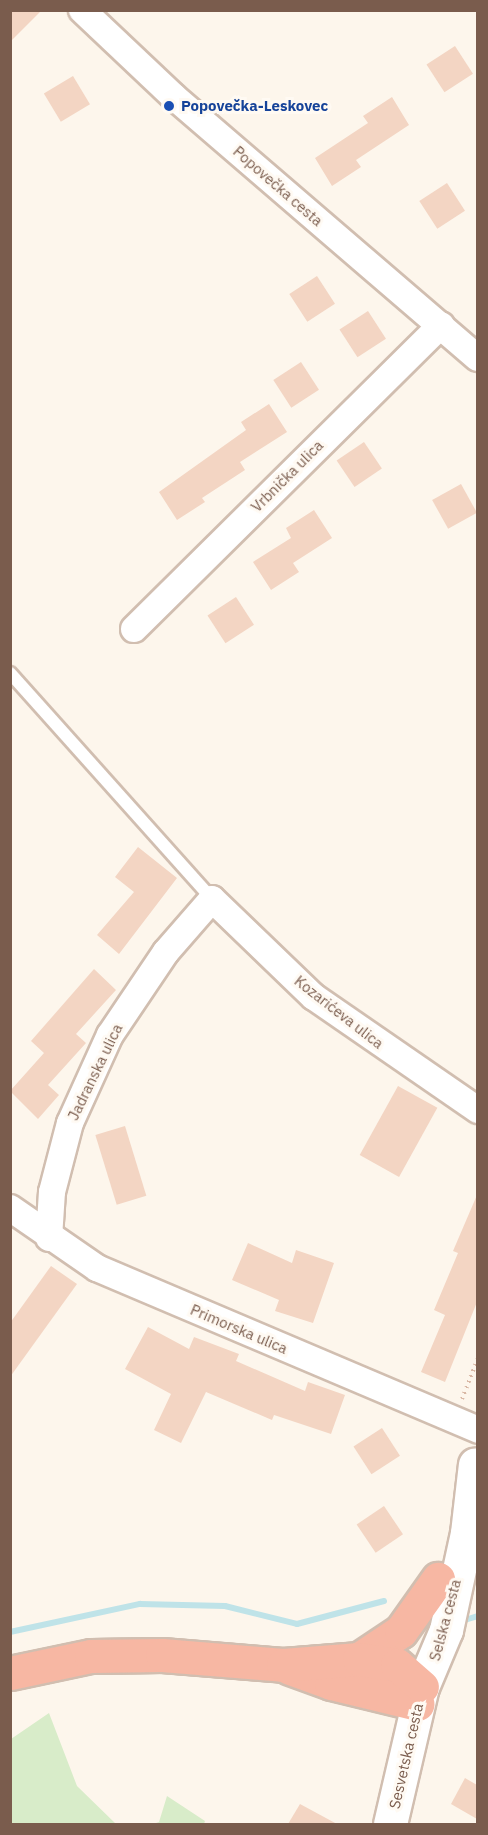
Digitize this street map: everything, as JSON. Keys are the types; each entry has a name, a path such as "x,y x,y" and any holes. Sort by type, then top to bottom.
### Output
{"highway":[{"path":"359,1659 401,1631 438,1579"},
{"path":"10,1673 91,1656 162,1655 283,1665 359,1659 397,1665 420,1696"},
{"path":"283,1665 331,1683 420,1696"}],"main road":[{"name":"Selska cesta","path":"420,1696 423,1641 438,1579 476,1461"},
{"name":"Selska cesta","path":"420,1696 446,1630 467,1533 476,1461"},
{"name":"Sesvetska cesta","path":"390,1824 420,1696"}],"street":[{"name":"Popovečka cesta","path":"82,10 172,96 477,357"},
{"name":"Vrbnička ulica","path":"134,629 441,326"},
{"name":"Kozarićeva ulica","path":"212,899 314,997 477,1110"},
{"name":"Jadranska ulica","path":"49,1238 52,1192 70,1123 110,1035 166,952 212,899"},
{"name":"Primorska ulica","path":"10,1208 49,1238 97,1268 477,1430"}],"lane":[{"path":"10,672 212,899"}],"path":[{"path":"454,1420 477,1358"}],"green space":[{"path":"49,1713 77,1786 116,1824 11,1824 11,1739"},
{"path":"167,1796 205,1821 204,1824 153,1824 159,1822"}],"building":[{"path":"10,10 42,10 10,42"},
{"path":"455,46 473,74 444,92 426,65"},
{"path":"73,76 90,104 61,122 44,94"},
{"path":"392,97 409,125 356,160 361,167 332,186 315,158 368,123 363,116"},
{"path":"447,183 465,211 437,229 419,201"},
{"path":"317,276 335,304 307,322 289,294"},
{"path":"368,311 386,339 357,357 339,330"},
{"path":"301,362 319,390 291,408 273,380"},
{"path":"269,404 287,432 240,462 245,470 202,498 205,502 177,520 159,492 246,430 241,422"},
{"path":"364,442 382,469 355,487 337,460"},
{"path":"461,484 477,513 448,529 432,500"},
{"path":"314,510 332,538 293,563 299,572 271,590 253,562 291,538 286,528"},
{"path":"236,597 254,625 225,643 207,616"},
{"path":"138,847 177,878 119,954 97,935 134,892 115,877"},
{"path":"94,969 116,990 76,1034 86,1043 48,1085 59,1095 38,1119 10,1091 44,1053 31,1041"},
{"path":"398,1086 437,1108 399,1177 360,1155"},
{"path":"125,1126 146,1196 117,1205 95,1135"},
{"path":"477,1195 477,1302 445,1382 421,1372 445,1315 434,1310 458,1253 453,1251"},
{"path":"248,1243 292,1263 296,1250 334,1263 313,1323 275,1311 279,1300 232,1280"},
{"path":"51,1266 77,1284 10,1377 10,1323"},
{"path":"148,1327 189,1349 194,1337 239,1354 236,1361 305,1391 308,1382 345,1395 331,1434 274,1415 272,1420 206,1392 181,1443 154,1430 171,1394 125,1369"},
{"path":"382,1428 400,1456 371,1474 353,1447"},
{"path":"384,1506 403,1534 376,1553 357,1524"},
{"path":"465,1778 477,1785 477,1819 451,1804"},
{"path":"300,1804 337,1824 288,1824"}],"waterway":[{"path":"10,1632 140,1604 225,1606 297,1624 384,1601"},
{"path":"468,1619 478,1616"}],"place":[{"name":"Popovečka-Leskovec","path":"169,106"}]}
